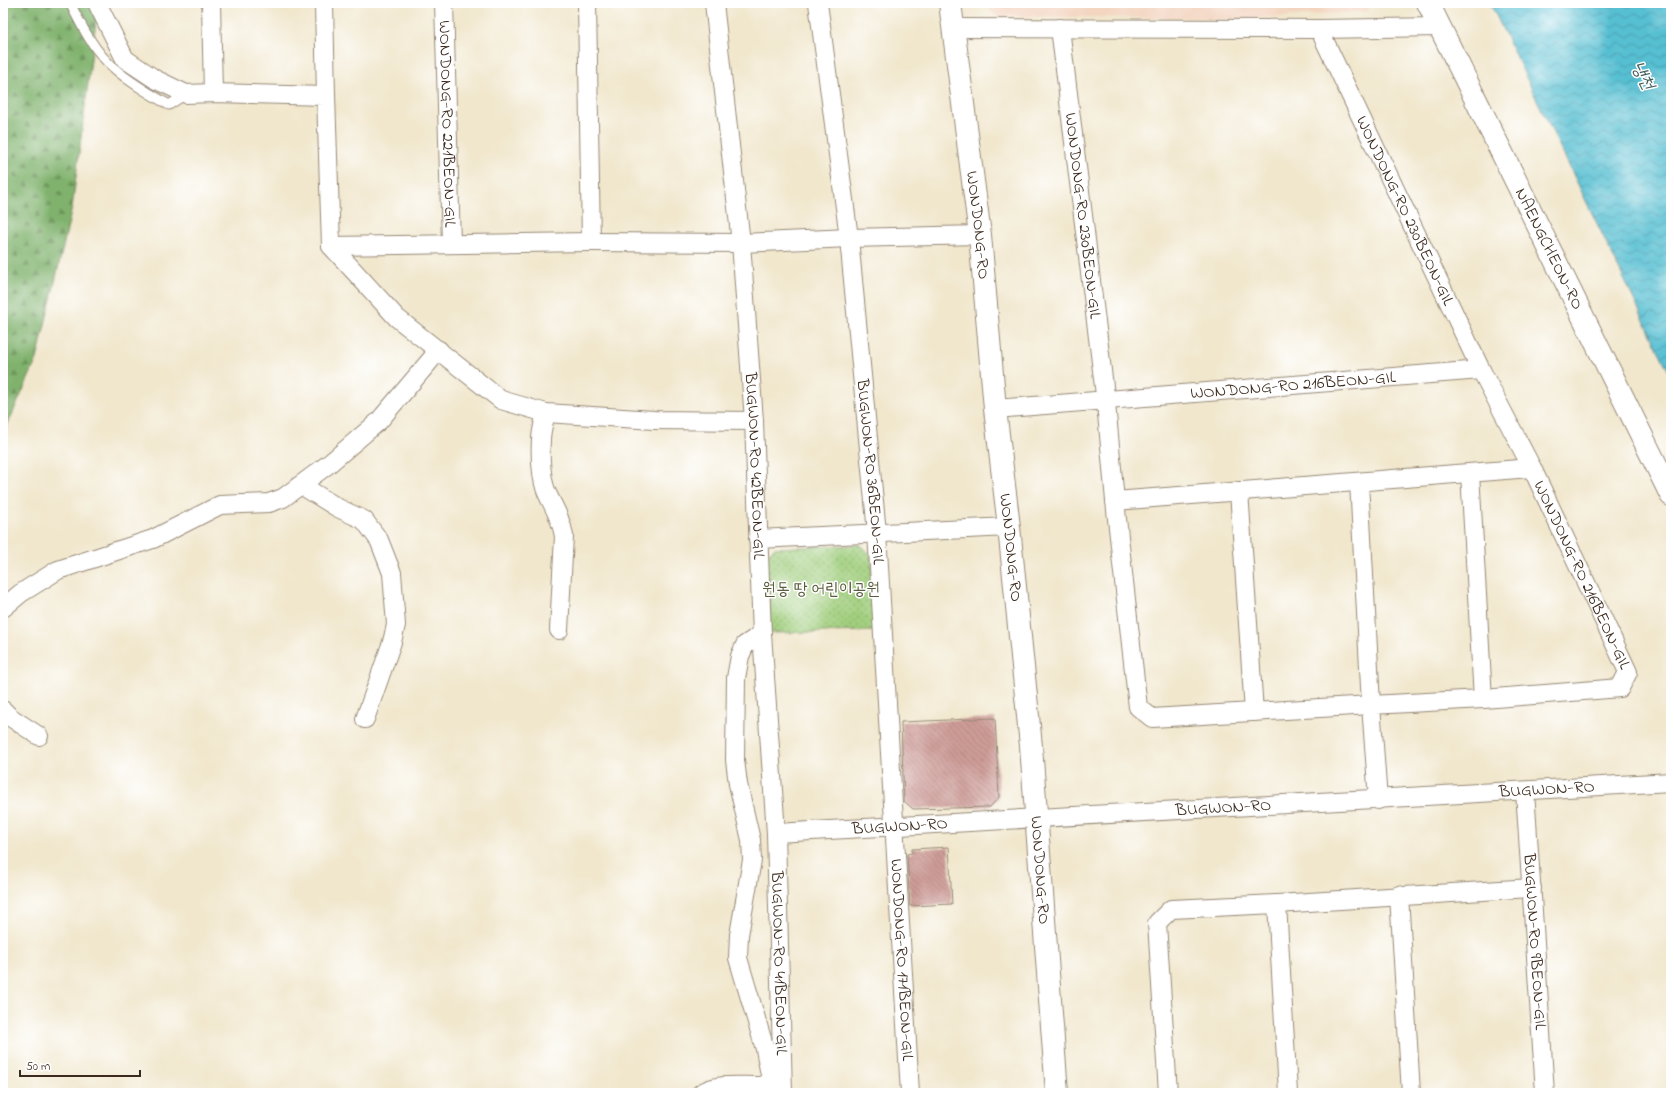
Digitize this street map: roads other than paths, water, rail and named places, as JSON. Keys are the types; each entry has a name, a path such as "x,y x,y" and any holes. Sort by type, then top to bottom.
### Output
{"street":[{"path":"97,3 125,59 155,79 186,94 212,93 326,96"},
{"path":"211,3 212,93"},
{"path":"324,3 331,246 397,318 501,400 546,413 646,420 754,422"},
{"name":"WONDONG-RO 221BEON-GIL","path":"444,3 451,244"},
{"path":"587,3 591,242"},
{"path":"714,3 741,243"},
{"path":"818,3 848,238"},
{"name":"WONDONG-RO","path":"950,3 980,235 995,409 1032,746 1057,1093"},
{"name":"NAENGCHEON-RO","path":"1428,3 1671,495"},
{"path":"953,28 1319,29 1440,27"},
{"name":"WONDONG-RO 230BEON-GIL","path":"1060,28 1106,402"},
{"name":"WONDONG-RO 230BEON-GIL","path":"1319,29 1481,370"},
{"name":"WONDONG-RO 221BEON-GIL","path":"331,246 591,242 741,243 848,238 980,235"},
{"name":"BUGWON-RO 36BEON-GIL","path":"848,238 877,534 894,826"},
{"name":"BUGWON-RO 42BEON-GIL","path":"741,243 754,422 762,634 776,833"},
{"path":"3,608 21,593 58,570 153,538 220,504 270,503 283,498 330,463 379,422 439,350"},
{"name":"WONDONG-RO 216BEON-GIL","path":"995,409 1106,402 1481,370 1532,468 1628,672 1620,688 1483,699 1152,718 1138,707 1115,501 1106,402"},
{"path":"546,413 541,440 542,469 546,492 557,511 562,524 564,536 559,630"},
{"name":"WONDONG-RO 216BEON-GIL","path":"1115,501 1532,468"},
{"path":"1470,473 1483,699"},
{"path":"1359,482 1378,800"},
{"path":"301,485 338,508 364,520 379,540 392,573 396,624 392,642 365,719"},
{"path":"1239,491 1254,712"},
{"path":"758,539 1009,527"},
{"path":"700,1093 727,1085 779,1087 765,1049 738,958 739,935 752,860 751,840 738,784 736,760 736,678 740,656 745,645 762,634"},
{"path":"3,710 10,717 39,736"},
{"name":"BUGWON-RO","path":"776,833 1378,800 1671,782"},
{"name":"BUGWON-RO 9BEON-GIL","path":"1525,791 1545,1093"},
{"name":"WONDONG-RO 171BEON-GIL","path":"894,826 910,1093"},
{"name":"BUGWON-RO 41BEON-GIL","path":"776,833 779,1087"},
{"path":"1168,1093 1157,923 1171,908 1277,904 1399,895 1532,888"},
{"path":"1399,895 1411,1093"},
{"path":"1277,904 1288,1093"}],"lane":[{"path":"70,3 82,28 114,69 169,105 186,94"}],"water":[{"name":"냉천","path":"1490,3 1671,3 1671,376"}],"park label":[{"name":"원동 땅 어린이공원","path":"821,589"}]}
